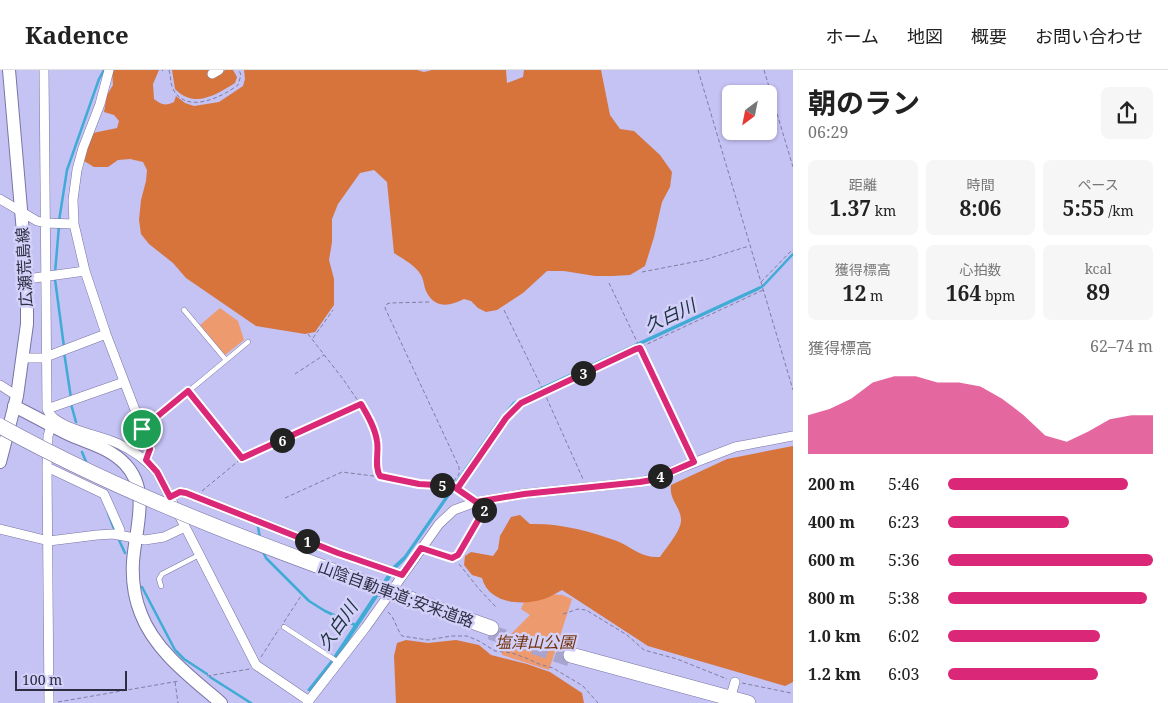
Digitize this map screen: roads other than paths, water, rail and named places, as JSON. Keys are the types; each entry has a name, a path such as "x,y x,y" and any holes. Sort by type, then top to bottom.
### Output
{"highway":[{"name":"山陰自動車道;安来道路","path":"0,426 97,476 176,511 409,602"},
{"name":"山陰自動車道;安来道路","path":"0,431 95,480 183,518 316,570 491,630"},
{"path":"730,697 571,657 748,703"}],"street":[{"name":"広瀬荒島線","path":"0,458 16,401 27,324 27,279 9,70"},
{"path":"44,70 47,409 49,415 74,428 117,442 146,460 157,472 256,665 308,702 337,662 366,627 439,524 454,510 476,502 524,494 652,480 735,447 793,436"},
{"path":"109,70 100,104 83,148 77,170 73,200 74,224 85,271 106,334 150,449 146,460"},
{"path":"0,199 21,212 45,223 74,224"},
{"path":"27,279 85,271"},
{"path":"23,358 43,358 106,334"},
{"path":"47,409 124,382"},
{"path":"0,385 16,401 51,426 106,450 133,474 139,493 139,520 133,563 134,585 136,600 144,621 168,654 221,703"},
{"path":"49,703 47,467 48,436 51,426"},
{"path":"47,467 104,494 120,530 119,535"},
{"path":"170,497 180,492 338,553 402,575"},
{"path":"0,529 49,541 97,534 153,540 185,527"},
{"path":"730,697 735,682"}],"lane":[{"path":"184,310 226,360"},
{"path":"142,429 248,342"},
{"path":"421,548 452,558 457,557 490,500"},
{"path":"160,586 159,579 162,574 200,555"},
{"path":"284,627 337,662"}],"water":[{"path":"760,286 759,290 516,404 499,425 405,560 397,568 346,645 310,692 307,690 331,660 393,566 404,556 496,423 513,402 539,388"}],"waterway":[{"path":"59,221 67,170 99,79 104,70"},
{"path":"55,273 59,226"},
{"name":"久白川","path":"758,289 793,254"},
{"path":"55,279 64,347"},
{"path":"64,352 71,398"},
{"path":"71,404 76,422"},
{"path":"82,452 87,464"},
{"path":"108,513 114,529"},
{"path":"258,527 260,538"},
{"path":"119,540 125,553"},
{"path":"262,550 266,558 309,601 355,625"},
{"path":"142,587 175,650 184,659 207,674"},
{"path":"210,677 251,703"}],"tunnel":[{"path":"490,632 570,659"}],"park label":[{"name":"塩津山公園","path":"535,642"}]}
